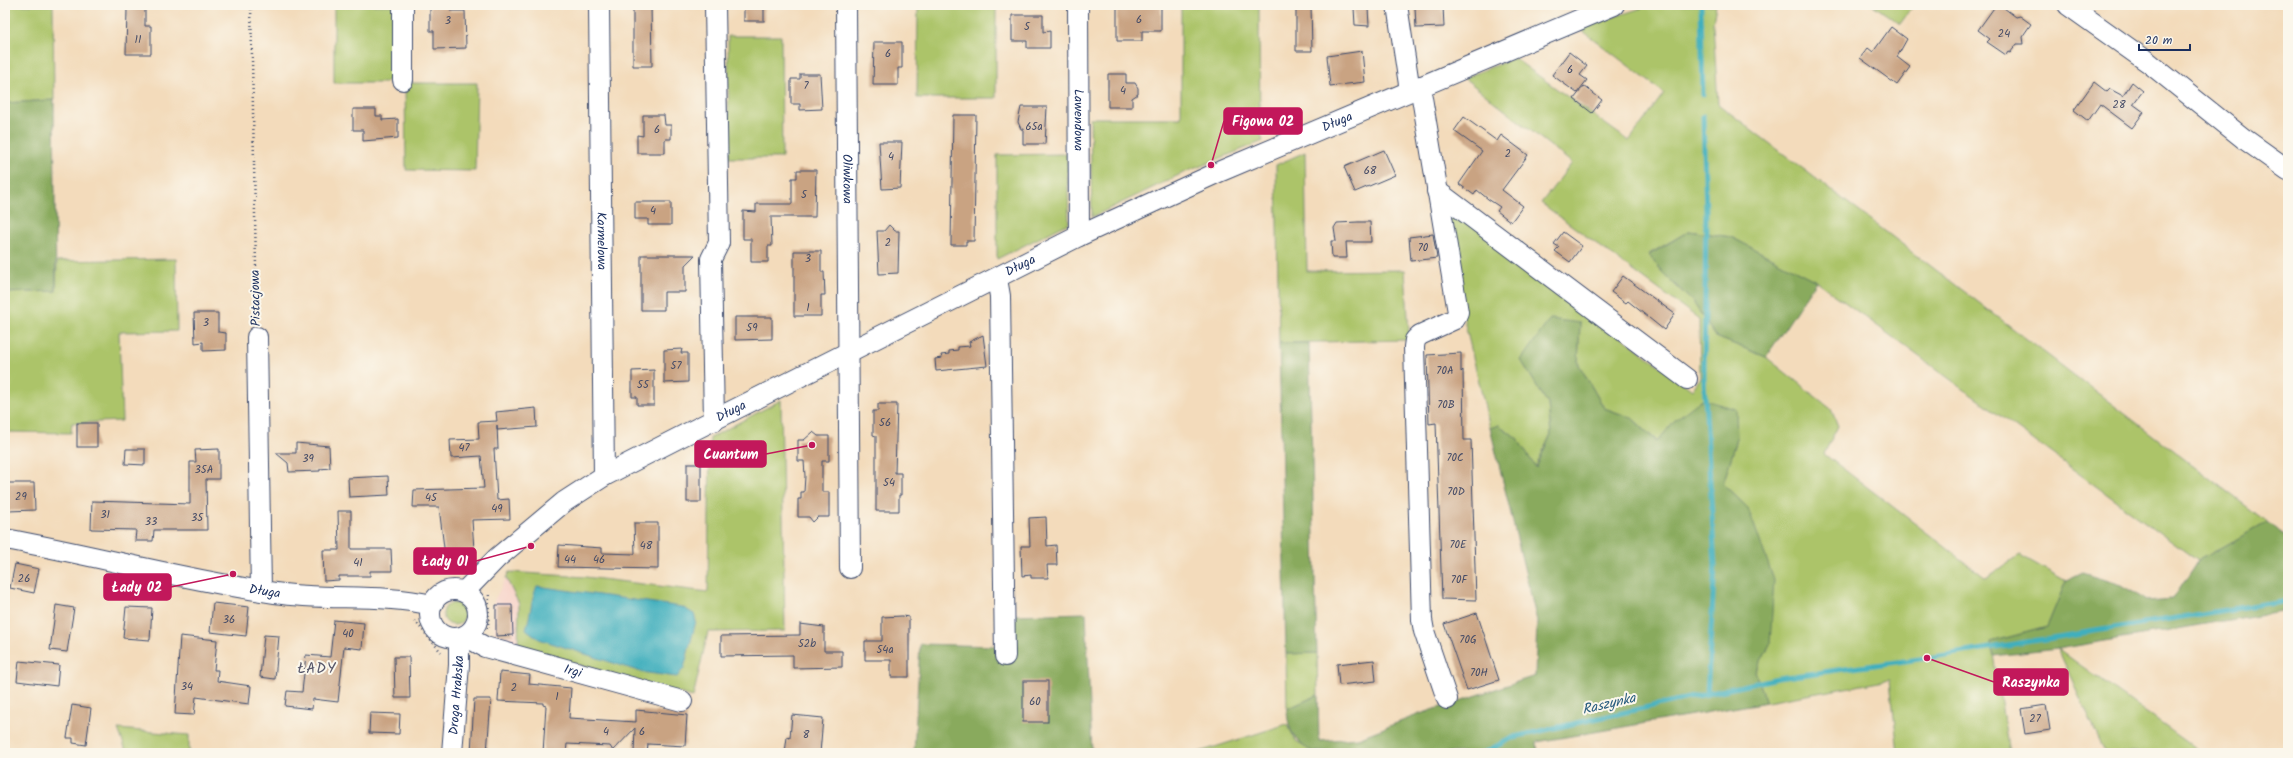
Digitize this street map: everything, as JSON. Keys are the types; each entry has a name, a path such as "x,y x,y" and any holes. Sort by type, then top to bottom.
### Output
{"street":[{"path":"403,5 403,80"},
{"name":"Karmelowa","path":"599,5 604,476"},
{"path":"714,421 711,259 719,244 715,5"},
{"name":"Oliwkowa","path":"846,5 850,352 850,568"},
{"name":"Lawendowa","path":"1078,5 1079,236"},
{"path":"1396,5 1436,191 1458,312 1455,319 1420,335 1416,340 1414,347 1422,620 1424,631 1448,699"},
{"name":"Długa","path":"464,592 497,558 542,519 604,476 997,279 1079,236 1228,168 1614,5"},
{"path":"2068,5 2148,62 2243,138 2288,170"},
{"path":"1436,191 1687,379"},
{"path":"997,279 1000,296 1005,656"},
{"name":"Pistacjowa","path":"257,337 261,590"},
{"name":"Długa","path":"5,539 302,597 395,599 432,605"},
{"path":"448,591 464,592 476,603 479,616 474,630 462,637 448,638 435,629 430,614 432,605 441,594 448,591"},
{"name":"Irgi","path":"462,637 485,647 682,701"},
{"name":"Droga Hrabska","path":"452,753 462,637"}],"path":[{"name":"Pistacjowa","path":"251,5 257,337"},
{"path":"485,647 490,614 490,588"},
{"path":"412,617 444,656"}],"shaded area":[{"path":"506,578 519,604 518,648 495,642 494,601"}],"green space":[{"path":"5,5 53,5 54,100 5,103"},
{"path":"334,5 394,5 393,74 385,83 334,83"},
{"path":"918,5 996,5 996,98 917,98"},
{"path":"1181,5 1259,5 1260,132 1263,141 1181,174 1092,217 1090,118 1181,118"},
{"path":"1651,5 1716,5 1713,23 1718,104 2267,522 2198,561 1816,281 1731,237 1689,231 1649,254 1663,273 1693,302 1716,337 1766,357 1831,409 1838,426 1824,454 1986,578 2020,555 2066,581 2047,627 1991,642 2009,753 1898,753 1890,680 1767,702 1755,672 1770,644 1748,508 1723,484 1737,439 1675,420 1658,442 1632,418 1604,408 1578,363 1580,323 1521,360 1548,404 1551,434 1535,468 1517,438 1499,425 1490,428 1461,307 1442,201 1692,390 1700,378 1699,319 1541,203 1572,163 1464,78 1514,58 1629,141 1664,93 1579,28"},
{"path":"1873,5 1914,5 1900,24"},
{"path":"728,36 781,36 782,158 729,158"},
{"path":"405,83 477,83 475,171 406,170"},
{"path":"54,100 56,291 5,293 5,103"},
{"path":"1305,152 1307,271 1405,270 1409,333 1406,340 1279,343 1276,165"},
{"path":"1067,154 1069,223 997,259 997,155"},
{"path":"1689,231 1731,237 1816,281 1766,357 1716,337 1693,302 1663,273 1649,255"},
{"path":"176,259 177,331 119,332 122,421 72,423 71,433 5,432 5,293 56,291 57,261"},
{"path":"1550,319 1580,323 1578,363 1604,408 1632,418 1657,442 1675,420 1702,399 1736,409 1737,439 1723,484 1748,508 1774,580 1770,644 1755,672 1767,702 1537,742 1538,753 1313,752 1301,743 1293,734 1289,724 1287,709 1318,695 1319,741 1358,738 1420,714 1535,676 1537,621 1490,428 1499,425 1517,438 1536,468 1551,434 1548,404 1521,360"},
{"path":"1279,343 1309,343 1317,653 1286,654"},
{"path":"781,400 785,631 708,632 693,697 518,648 519,604 506,578 509,572 585,577 708,592 710,438"},
{"path":"2267,522 2288,539 2288,610 2058,649 1993,656 1991,642 2047,627 2066,581 2083,573 2122,585 2147,601 2173,599 2198,561"},
{"path":"454,603 462,606 465,614 462,622 454,625 446,622 443,614 446,606"},
{"path":"1086,613 1092,753 914,753 920,644 997,646 1012,615"},
{"path":"2058,649 2202,753 2105,753"},
{"path":"1317,653 1318,695 1287,709 1286,654"},
{"path":"1287,724 1296,741 1317,753 1196,753"},
{"path":"118,729 189,735 189,753 127,753"}],"water":[{"path":"537,586 682,607 694,614 696,621 684,668 677,677 641,672 539,639 526,629"}],"building":[{"path":"633,5 651,5 652,66 633,66"},
{"path":"744,5 764,5 764,21 744,21"},
{"path":"1117,5 1161,5 1161,31 1142,31 1142,41 1117,41"},
{"path":"1296,5 1311,5 1312,51 1296,51"},
{"path":"1996,5 2000,5 2016,17 2020,16 2031,24 2022,37 2023,44 2017,44 2010,53 2008,52 2006,55 1987,42 1990,39 1978,30"},
{"path":"430,6 450,6 450,11 465,11 466,48 434,49 434,31 430,31"},
{"path":"1443,6 1444,27 1416,28 1415,7"},
{"path":"1354,8 1368,8 1369,26 1355,25"},
{"path":"127,9 145,9 145,26 151,26 151,54 126,54"},
{"path":"1012,15 1043,15 1043,32 1050,31 1050,48 1027,48 1027,41 1012,41"},
{"path":"1891,27 1907,39 1897,57 1910,67 1897,85 1860,58 1868,48 1873,52"},
{"path":"874,42 902,42 902,68 898,68 898,85 873,85"},
{"path":"1362,51 1365,82 1330,86 1327,56"},
{"path":"1569,52 1587,66 1580,75 1587,80 1577,93 1552,75"},
{"path":"800,74 820,74 822,109 800,110 800,104 791,104 791,79 800,79"},
{"path":"1108,74 1126,74 1126,83 1135,83 1138,88 1138,94 1132,98 1132,107 1108,107"},
{"path":"2094,82 2107,92 2110,89 2123,96 2132,82 2143,91 2133,104 2144,112 2132,128 2100,104 2088,121 2074,110"},
{"path":"1584,86 1602,100 1592,113 1574,99"},
{"path":"1021,107 1047,107 1045,144 1023,144 1023,129 1021,129 1018,122"},
{"path":"353,109 376,109 376,116 382,116 382,120 398,119 398,138 363,141 363,130 353,130"},
{"path":"643,115 664,115 665,125 671,125 671,139 665,139 665,153 637,153 637,135 643,136"},
{"path":"953,115 976,115 974,241 966,241 966,245 951,245"},
{"path":"1464,117 1497,141 1501,135 1528,155 1502,190 1523,206 1511,222 1497,211 1500,207 1477,190 1474,195 1459,184 1482,151 1454,131"},
{"path":"879,142 902,142 900,188 882,189"},
{"path":"1384,150 1395,175 1355,192 1344,167"},
{"path":"797,170 816,170 815,217 771,217 772,246 768,246 768,262 751,262 751,239 743,239 743,211 756,212 756,204 792,204 792,178 797,178"},
{"path":"635,202 671,202 671,225 648,225 648,219 635,219"},
{"path":"1370,222 1371,242 1346,242 1347,258 1332,258 1331,241 1336,241 1334,228 1337,223"},
{"path":"889,225 895,231 899,231 898,273 879,274 877,231 884,231"},
{"path":"1563,232 1582,246 1570,262 1555,251 1559,247 1554,244"},
{"path":"1433,234 1437,258 1411,261 1409,237"},
{"path":"794,251 821,251 821,272 824,272 825,295 821,295 821,316 794,316"},
{"path":"641,255 695,255 685,265 685,292 664,292 664,310 641,310"},
{"path":"1623,276 1675,314 1664,330 1628,301 1626,303 1611,292"},
{"path":"194,313 218,313 218,332 226,333 226,350 203,351 203,342 195,343"},
{"path":"735,317 772,317 772,339 735,340"},
{"path":"983,335 987,366 936,371 935,359 942,358 941,355 949,354 949,351 958,350 958,347 970,346 969,342"},
{"path":"682,349 681,353 688,353 688,382 664,383 664,350"},
{"path":"1461,353 1461,372 1463,370 1464,440 1471,440 1476,600 1442,599 1436,423 1429,424 1427,355"},
{"path":"654,370 654,405 637,405 637,397 632,397 632,371"},
{"path":"878,404 897,404 895,473 901,473 899,511 876,511 876,436 873,435 873,411 878,411"},
{"path":"536,408 537,427 497,430 498,449 494,449 497,500 509,499 510,519 472,520 474,550 457,551 459,562 446,564 439,507 413,507 414,490 484,488 481,456 451,458 450,440 479,439 478,422 497,421 496,412"},
{"path":"77,423 97,423 97,447 77,447"},
{"path":"813,432 818,436 829,436 829,461 822,461 822,492 829,492 829,517 818,517 813,522 809,517 798,517 798,499 801,499 801,492 804,492 805,476 804,461 798,461 798,440 804,440"},
{"path":"296,443 329,446 330,468 320,469 320,471 289,472 288,463 276,453 296,453"},
{"path":"126,449 145,449 145,465 125,464"},
{"path":"219,449 219,479 206,479 207,530 154,530 153,541 135,541 136,530 91,529 92,501 190,504 190,462 196,462 195,450"},
{"path":"687,464 701,464 701,502 687,502"},
{"path":"388,476 389,495 349,497 348,478"},
{"path":"8,483 34,483 35,510 8,511"},
{"path":"338,511 351,511 351,549 391,549 392,571 370,571 370,576 339,576 339,580 324,581 323,550 339,550"},
{"path":"1046,517 1047,546 1056,545 1057,565 1047,565 1048,578 1031,578 1031,575 1022,576 1021,546 1030,546 1029,518"},
{"path":"634,523 658,523 658,569 558,567 559,545 602,548 602,553 635,554"},
{"path":"15,564 39,569 34,593 10,588"},
{"path":"213,603 249,607 246,636 210,632"},
{"path":"56,605 74,608 67,652 50,650"},
{"path":"496,605 512,605 513,635 496,636"},
{"path":"126,607 152,608 150,640 123,638"},
{"path":"1477,613 1499,680 1467,690 1444,624"},
{"path":"882,617 909,617 909,677 891,677 891,660 865,660 865,641 882,641"},
{"path":"334,620 364,623 362,649 344,647 338,702 313,699 312,709 285,706 287,691 302,692 306,655 330,657"},
{"path":"800,624 824,627 824,651 842,651 842,667 793,668 793,655 721,656 721,636 800,635"},
{"path":"264,635 279,636 275,679 260,677"},
{"path":"180,636 217,640 214,670 218,670 217,681 251,686 249,704 196,697 194,715 175,714"},
{"path":"394,657 409,657 410,698 395,698"},
{"path":"1374,660 1376,681 1339,685 1337,664"},
{"path":"19,661 59,665 57,686 17,681"},
{"path":"500,672 530,675 529,684 571,688 569,718 636,722 636,710 687,715 685,746 648,744 647,753 634,753 635,728 613,751 610,746 567,744 566,753 543,753 546,706 543,705 543,703 498,701"},
{"path":"1023,681 1048,681 1048,722 1023,722"},
{"path":"474,699 491,699 487,753 471,753"},
{"path":"72,705 91,708 86,745 73,743 73,738 67,738"},
{"path":"2046,705 2050,730 2025,734 2021,709"},
{"path":"370,713 400,714 399,734 369,733"},
{"path":"792,715 823,718 820,753 785,753 787,737 790,738"}],"waterway":[{"path":"1701,5 1703,94"},
{"path":"1703,116 1706,214 1704,379 1715,566 1707,694"},
{"name":"Raszynka","path":"1483,753 1514,737 1778,678 1927,658 2288,600"}],"place":[{"name":"Figowa 02","path":"1211,165"},
{"name":"Cuantum","path":"812,445"},
{"name":"Łady 01","path":"531,546"},
{"name":"Łady 02","path":"233,574"},
{"name":"Raszynka","path":"1927,658"}],"district":[{"name":"ŁADY","path":"317,669"}]}
